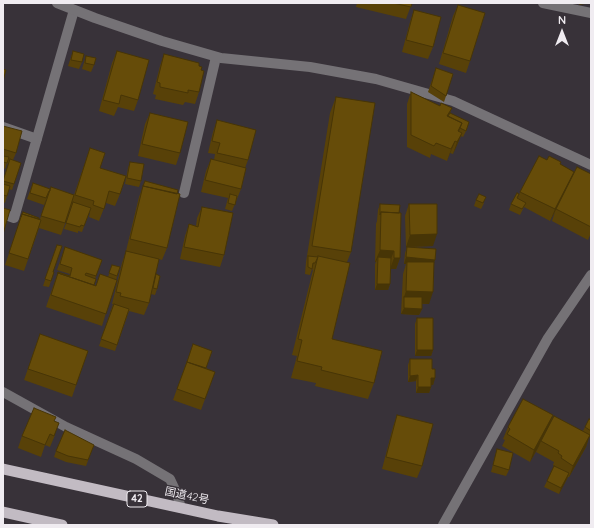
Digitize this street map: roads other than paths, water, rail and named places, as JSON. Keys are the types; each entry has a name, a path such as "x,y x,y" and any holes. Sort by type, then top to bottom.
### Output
{"highway":[{"name":"国道42号","path":"3,470 218,516 273,525"},
{"path":"3,512 62,525"}],"street":[{"path":"57,3 95,18 216,57 310,67 376,79 453,101 591,165"},
{"path":"543,3 591,13"},
{"path":"3,214 14,218 74,10"},
{"path":"184,193 216,57"},
{"path":"3,127 37,138"},
{"path":"442,525 548,338 591,275"},
{"path":"3,392 66,427 136,459 170,479 177,494 181,508"}]}
